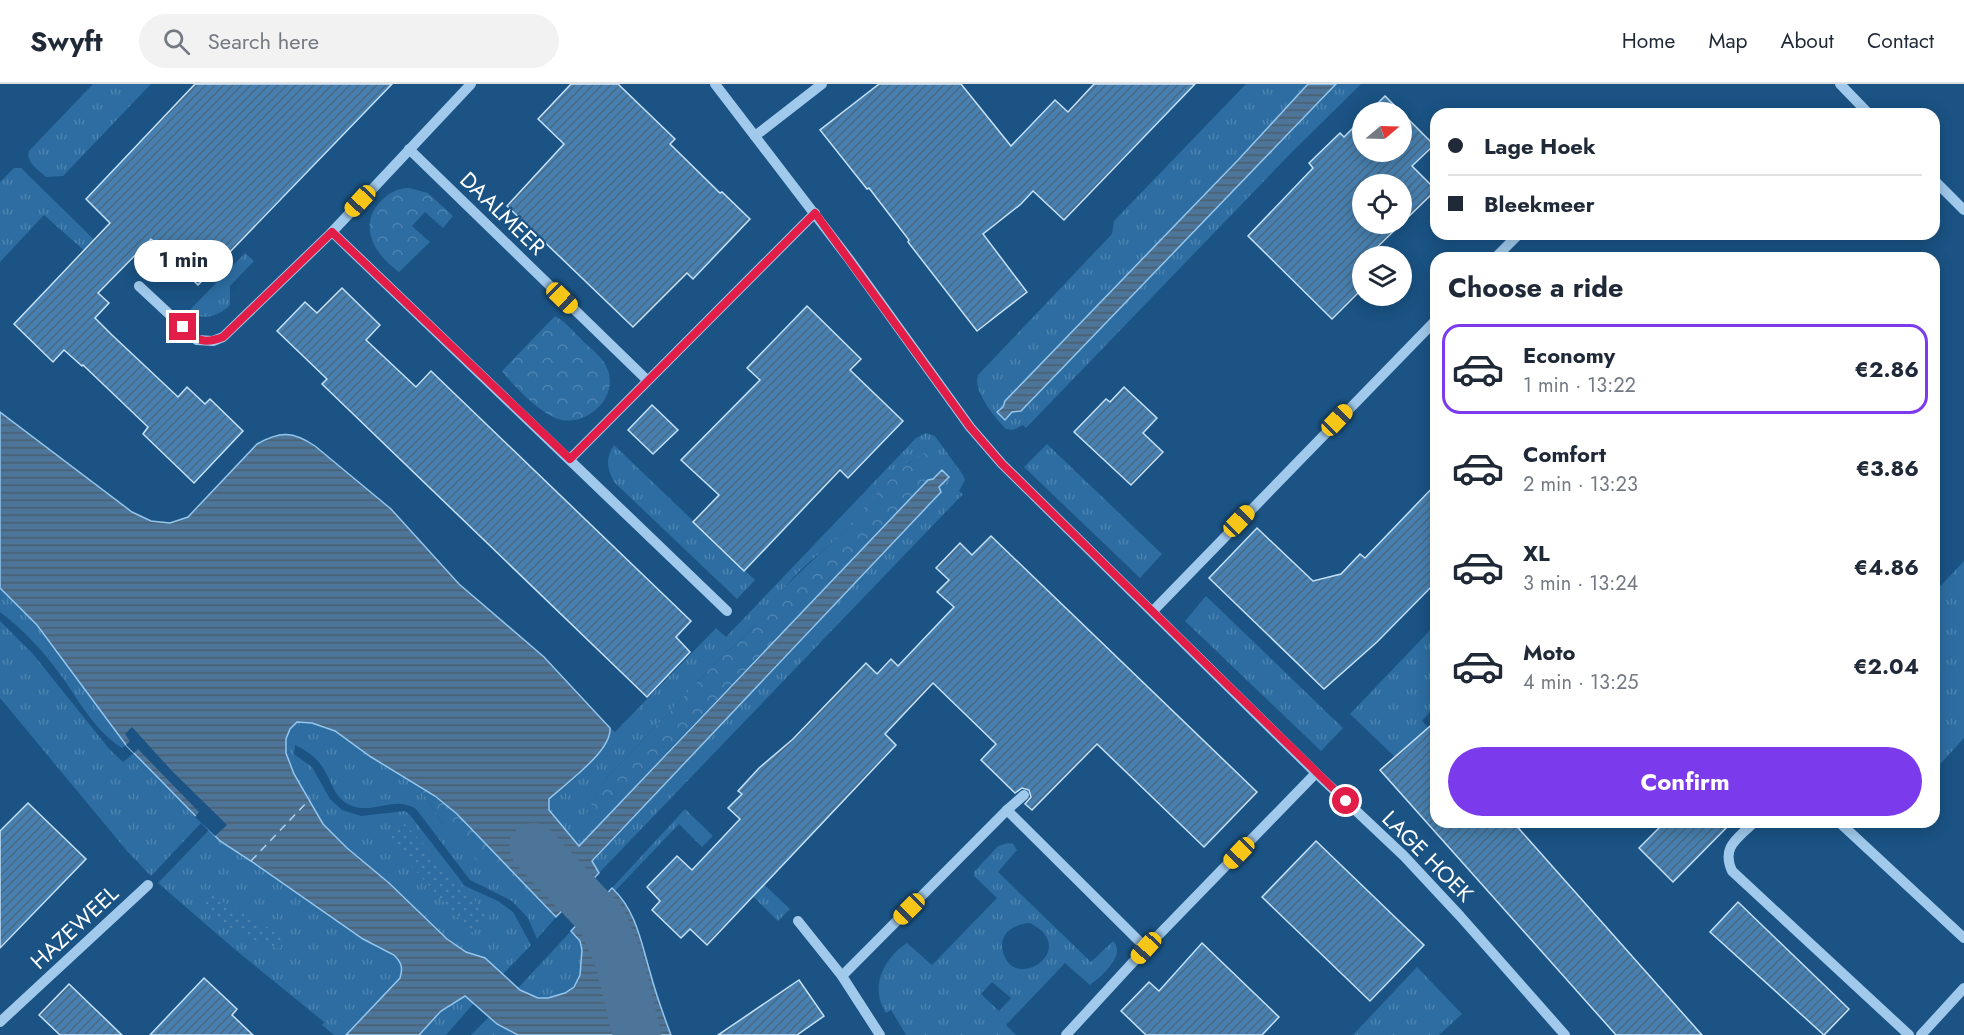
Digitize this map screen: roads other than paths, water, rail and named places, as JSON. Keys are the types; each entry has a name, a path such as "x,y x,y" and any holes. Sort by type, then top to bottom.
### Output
{"street":[{"path":"139,286 198,340 213,341 223,337 332,232 471,84"},
{"name":"LAGE HOEK","path":"715,84 815,213 970,427 1002,464 1412,865 1565,1035"},
{"path":"755,136 822,84"},
{"path":"1840,84 1863,108"},
{"name":"DAALMEER","path":"409,149 647,380"},
{"path":"1940,186 1964,210"},
{"path":"570,459 815,213"},
{"path":"332,232 728,611"},
{"path":"1502,252 1513,240"},
{"path":"1153,611 1430,326"},
{"path":"1066,1035 1146,948 1316,773"},
{"path":"842,976 1024,795"},
{"path":"1007,810 1146,948"},
{"path":"1748,828 1728,849 1727,859 1732,871 1909,1035"},
{"path":"1845,828 1964,938"},
{"name":"HAZEWEEL","path":"0,1022 148,885"},
{"path":"798,921 822,948 880,1035"},
{"path":"1921,1035 1964,988"}],"waterway":[{"path":"533,847 602,920 619,960 637,1035"}]}
